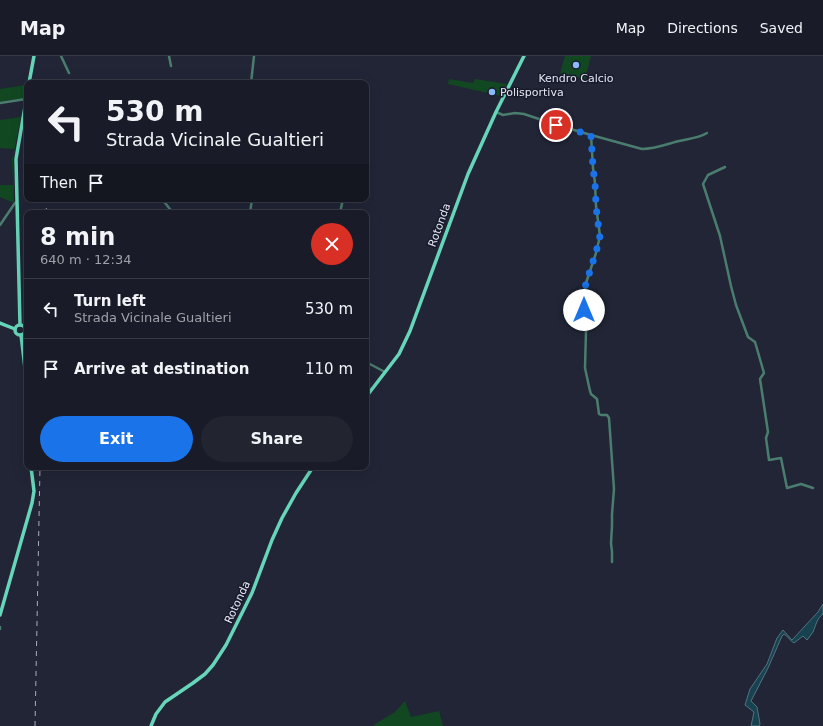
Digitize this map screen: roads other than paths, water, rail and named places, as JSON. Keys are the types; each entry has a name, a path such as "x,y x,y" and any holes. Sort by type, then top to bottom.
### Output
{"main road":[{"path":"30,80 34,56"},
{"name":"Rotonda","path":"369,393 399,354 410,331 468,174 496,112 524,56"},
{"path":"16,329 20,325 16,159 24,114"},
{"path":"0,323 16,329 16,333 20,335 24,363"},
{"path":"20,325 24,327"},
{"path":"20,335 24,334"},
{"path":"0,615 32,503 34,491 31,470"},
{"name":"Rotonda","path":"151,726 156,714 165,702 205,674 222,651 252,594 272,540 282,518 311,470"}],"street":[{"path":"61,56 69,73"},
{"path":"169,56 171,66"},
{"path":"251,80 254,56"},
{"path":"0,103 24,98"},
{"path":"496,112 503,115 515,113 524,114 556,125 642,149 650,149 695,138 707,133"},
{"path":"591,135 596,206 600,236 586,283 584,296 586,331 584,368 591,394 597,399 599,414 607,415 610,418 614,489 611,543 612,562"},
{"path":"725,167 708,175 704,184 720,236 736,305 748,337 755,342 764,373 760,378 768,432 766,438 769,460 781,458 787,488 801,484 813,488"},
{"path":"0,225 17,202"},
{"path":"164,202 171,210"},
{"path":"369,364 385,372"}],"water":[{"path":"823,604 823,614 807,640 803,636 794,643 784,634 782,636 751,701 757,707 760,724 759,726 751,726 754,712 745,705 750,689 767,664 777,638 783,630 792,640 818,612"}],"railway":[{"path":"46,210 47,202"},
{"path":"35,726 40,470"}],"place":[{"name":"Kendro Calcio","path":"576,65"},
{"name":"Polisportiva","path":"492,92"}]}
